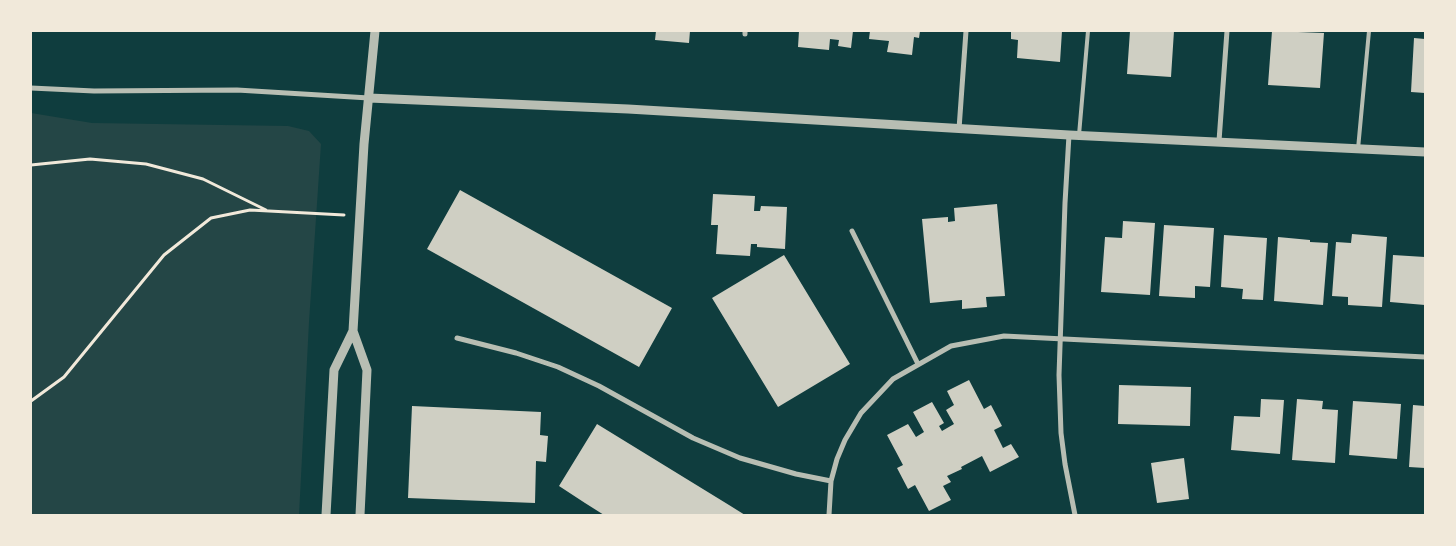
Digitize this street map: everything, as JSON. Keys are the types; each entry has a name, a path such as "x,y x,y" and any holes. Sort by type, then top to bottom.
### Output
{"street":[{"path":"360,515 367,370 353,331 359,217 375,31"},
{"path":"959,129 966,31"},
{"path":"1219,141 1227,31"},
{"path":"31,88 94,91 237,90 369,98 628,109 1069,135 1425,152"},
{"path":"1069,135 1060,375 1061,434 1074,515"},
{"path":"852,231 918,364"},
{"path":"326,515 334,370 353,331"},
{"path":"829,515 831,481 845,440 861,413 893,379 952,346 1004,336 1425,357"},
{"path":"457,338 516,353 558,367 600,386 693,438 740,458 796,474 831,481"}],"lane":[{"path":"1079,135 1088,31"},
{"path":"1358,149 1368,31"}],"path":[{"path":"31,165 90,159 146,164 203,179 269,211"},
{"path":"31,401 64,377 164,255 211,218 250,210 323,213 359,217"}],"shaded area":[{"path":"31,113 92,123 288,126 309,131 321,144 299,515 31,515"}],"building":[{"path":"656,31 690,31 689,43 655,40"},
{"path":"799,31 853,31 851,48 838,46 839,40 830,39 829,50 798,47"},
{"path":"870,31 920,31 919,38 914,37 912,55 887,52 889,41 869,39"},
{"path":"1011,31 1062,31 1060,62 1017,58 1018,40 1011,39"},
{"path":"1130,31 1174,31 1171,77 1127,74"},
{"path":"1272,31 1324,33 1320,88 1268,85"},
{"path":"1414,38 1425,39 1425,93 1411,92"},
{"path":"460,190 672,308 639,367 427,249"},
{"path":"713,194 755,196 754,211 760,211 761,206 787,207 785,249 757,247 757,244 751,244 750,256 716,254 718,225 711,225"},
{"path":"997,204 1005,296 986,297 987,307 962,309 962,300 930,303 922,219 948,217 948,222 955,221 954,208"},
{"path":"1123,221 1155,223 1150,295 1101,292 1105,237 1122,238"},
{"path":"1164,225 1214,228 1210,287 1195,286 1195,298 1159,296"},
{"path":"1352,234 1387,237 1382,307 1348,305 1348,297 1332,296 1336,242 1351,243"},
{"path":"1224,235 1267,238 1263,300 1242,299 1243,289 1221,287"},
{"path":"1278,237 1328,243 1323,305 1274,301"},
{"path":"784,255 850,364 778,407 712,298"},
{"path":"1393,255 1425,257 1425,305 1390,302"},
{"path":"969,380 984,409 991,405 1002,426 994,430 1003,448 1011,444 1019,457 990,472 982,456 961,467 962,469 947,476 951,482 943,486 951,500 929,511 915,485 908,489 897,468 903,465 887,435 908,424 916,437 924,432 913,412 932,402 944,423 939,426 942,431 954,424 946,410 954,405 947,391"},
{"path":"1119,385 1191,387 1190,426 1118,424"},
{"path":"1261,399 1284,400 1280,454 1231,450 1234,416 1260,417"},
{"path":"1297,399 1323,401 1322,409 1338,410 1335,463 1292,460"},
{"path":"1353,401 1401,404 1397,459 1349,455"},
{"path":"1413,405 1425,406 1425,468 1409,467"},
{"path":"412,406 541,412 540,435 548,436 546,462 536,461 535,503 408,498"},
{"path":"597,424 745,515 604,515 559,486"},
{"path":"1184,458 1189,499 1157,503 1151,463"}]}
